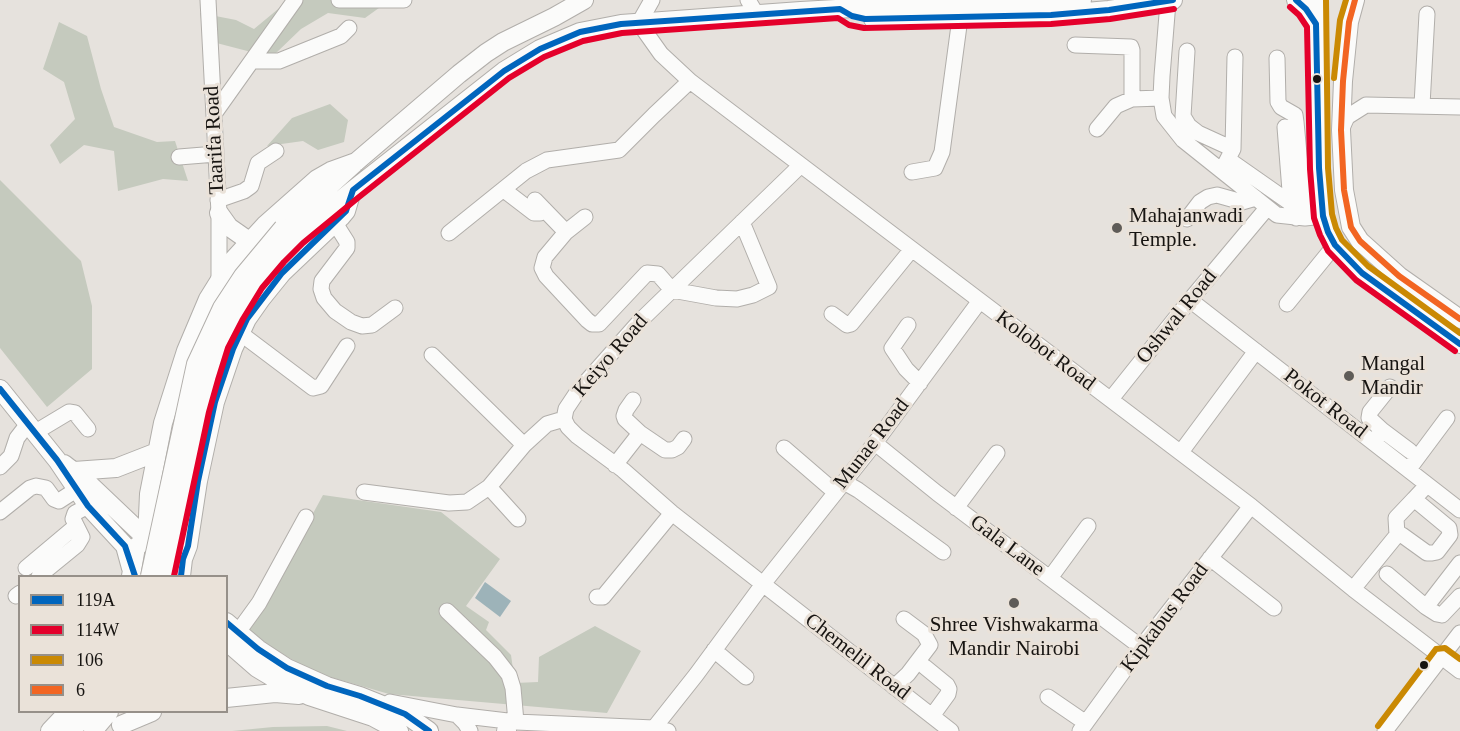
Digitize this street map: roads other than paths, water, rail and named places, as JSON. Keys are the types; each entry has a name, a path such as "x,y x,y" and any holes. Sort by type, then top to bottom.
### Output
{"main road":[{"path":"150,575 196,364 222,308 243,276 290,232 356,162 459,74 502,42 584,0"},
{"path":"165,575 200,410 220,345 255,283 277,256 290,232 352,190 504,71 540,49 580,32 621,24 752,7 801,6 840,9 878,3 1082,0"},
{"path":"1296,0 1306,9 1316,24"},
{"path":"1317,0 1319,168 1308,217 1362,273 1460,344"},
{"path":"1355,0 1349,22 1341,130 1344,190 1351,226 1360,241 1399,276 1460,319"},
{"path":"1349,22 1366,0"},
{"path":"840,9 852,16 865,19 960,18 1051,15 1170,1"},
{"path":"147,539 149,494 163,423 186,351 208,299 231,262 249,241 317,179 356,162"},
{"path":"182,568 215,402 240,333 247,319 282,273 346,211 352,190"},
{"path":"219,206 229,227 249,241"},
{"path":"0,389 57,460 88,506 124,546 133,575"},
{"path":"74,471 116,468 158,453"},
{"path":"57,460 74,471 147,539"},
{"path":"133,575 136,547 158,533 171,537 179,547 182,568"},
{"path":"230,632 257,668 282,683 370,724 399,731"},
{"path":"230,632 287,668 327,686 405,714 429,731"},
{"path":"228,698 275,693 309,696"},
{"path":"50,731 66,713"},
{"path":"71,731 86,713"},
{"path":"93,731 107,713"},
{"path":"122,722 147,713"}],"street":[{"name":"Taarifa Road","path":"208,0 219,206 219,281"},
{"path":"214,114 295,0"},
{"path":"339,0 404,0"},
{"path":"639,23 652,0"},
{"path":"1170,1 1161,98 1164,116 1183,140 1228,160 1261,203 1277,215 1308,217"},
{"path":"1422,105 1427,14"},
{"path":"912,172 935,168 942,152 960,18"},
{"name":"Kolobot Road","path":"639,23 661,54 690,81 1251,506 1353,589 1460,671"},
{"path":"252,61 279,61 341,36 349,28"},
{"path":"1076,45 1131,47 1132,99"},
{"path":"1187,51 1183,116 1189,126 1228,160 1308,217"},
{"path":"1228,160 1235,57"},
{"path":"1278,58 1278,102 1281,107 1290,110 1295,115 1308,217"},
{"path":"449,233 526,171 546,160 619,150 690,81"},
{"path":"1343,81 1348,92 1366,105"},
{"path":"1097,129 1116,106 1132,99 1161,98"},
{"path":"1341,130 1347,117 1366,105 1460,107"},
{"path":"1285,127 1289,202"},
{"path":"219,206 250,186 258,163 276,151"},
{"path":"179,158 216,154"},
{"name":"Keiyo Road","path":"763,584 577,436 567,427 564,419 566,409 578,390 640,321 800,166"},
{"path":"504,190 534,213 540,205 566,232"},
{"path":"1187,219 1200,202 1217,195 1242,202 1261,203"},
{"name":"Oshwal Road","path":"1111,399 1190,300 1261,203"},
{"path":"585,217 566,232 545,257 542,268 546,276 592,324 599,324 647,273 658,274 672,290 716,298 737,299 753,295 769,287 742,222"},
{"path":"335,223 347,242 347,248 322,281 321,289 324,298 335,311 351,322 362,326 372,325 394,308"},
{"path":"1287,304 1335,245"},
{"path":"832,314 847,325 851,324 912,249"},
{"name":"Pokot Road","path":"1190,300 1256,351 1378,436 1409,469 1460,510"},
{"name":"Munae Road","path":"661,730 714,650 763,584 875,443 979,302"},
{"path":"908,325 892,348 906,369 920,383"},
{"path":"240,333 313,388 321,386 347,346"},
{"path":"1181,453 1256,351"},
{"path":"432,356 524,445"},
{"path":"1390,387 1369,418 1378,436 1410,451"},
{"path":"633,400 624,416 640,433 665,450 678,447 684,439"},
{"path":"0,467 11,456 17,438 69,412 75,413 88,429"},
{"path":"1409,469 1447,418"},
{"path":"364,492 449,504 467,502 489,487 524,445 546,424 564,419"},
{"path":"615,465 640,433"},
{"name":"Gala Lane","path":"875,443 956,508 1141,647"},
{"path":"784,448 839,487 858,490 942,552"},
{"path":"956,508 997,453"},
{"path":"1353,589 1396,535 1396,518 1427,485"},
{"path":"0,512 30,488 36,486 46,488 54,499 59,501 76,489"},
{"path":"489,487 518,519"},
{"path":"1396,535 1402,535 1427,553 1432,553 1437,552 1450,535 1449,528 1414,499"},
{"path":"40,575 77,545 82,537 73,519 75,513 88,506"},
{"name":"Kipkabus Road","path":"1083,727 1141,647 1251,506"},
{"path":"597,597 603,597 672,513"},
{"path":"230,632 259,603 306,517"},
{"path":"26,568 76,526"},
{"path":"1050,578 1088,526"},
{"path":"1210,558 1274,608"},
{"path":"1426,607 1460,563"},
{"path":"1387,574 1437,615 1442,615 1460,596"},
{"name":"Chemelil Road","path":"763,584 951,731"},
{"path":"447,611 466,635 495,657 509,675 513,688 509,728"},
{"path":"894,687 908,674 930,645 924,634 904,619"},
{"path":"1385,731 1460,633"},
{"path":"714,650 746,677"},
{"path":"926,667 949,689 948,694 932,716"},
{"path":"360,696 509,728 661,730"},
{"path":"1048,697 1083,727"},
{"path":"457,715 470,731"}],"water":[{"path":"485,582 511,601 500,617 475,598"}],"place":[{"name":"Mahajanwadi Temple.","path":"1117,228"},
{"name":"Mangal Mandir","path":"1349,376"},
{"name":"Shree Vishwakarma Mandir Nairobi","path":"1014,603"}]}
